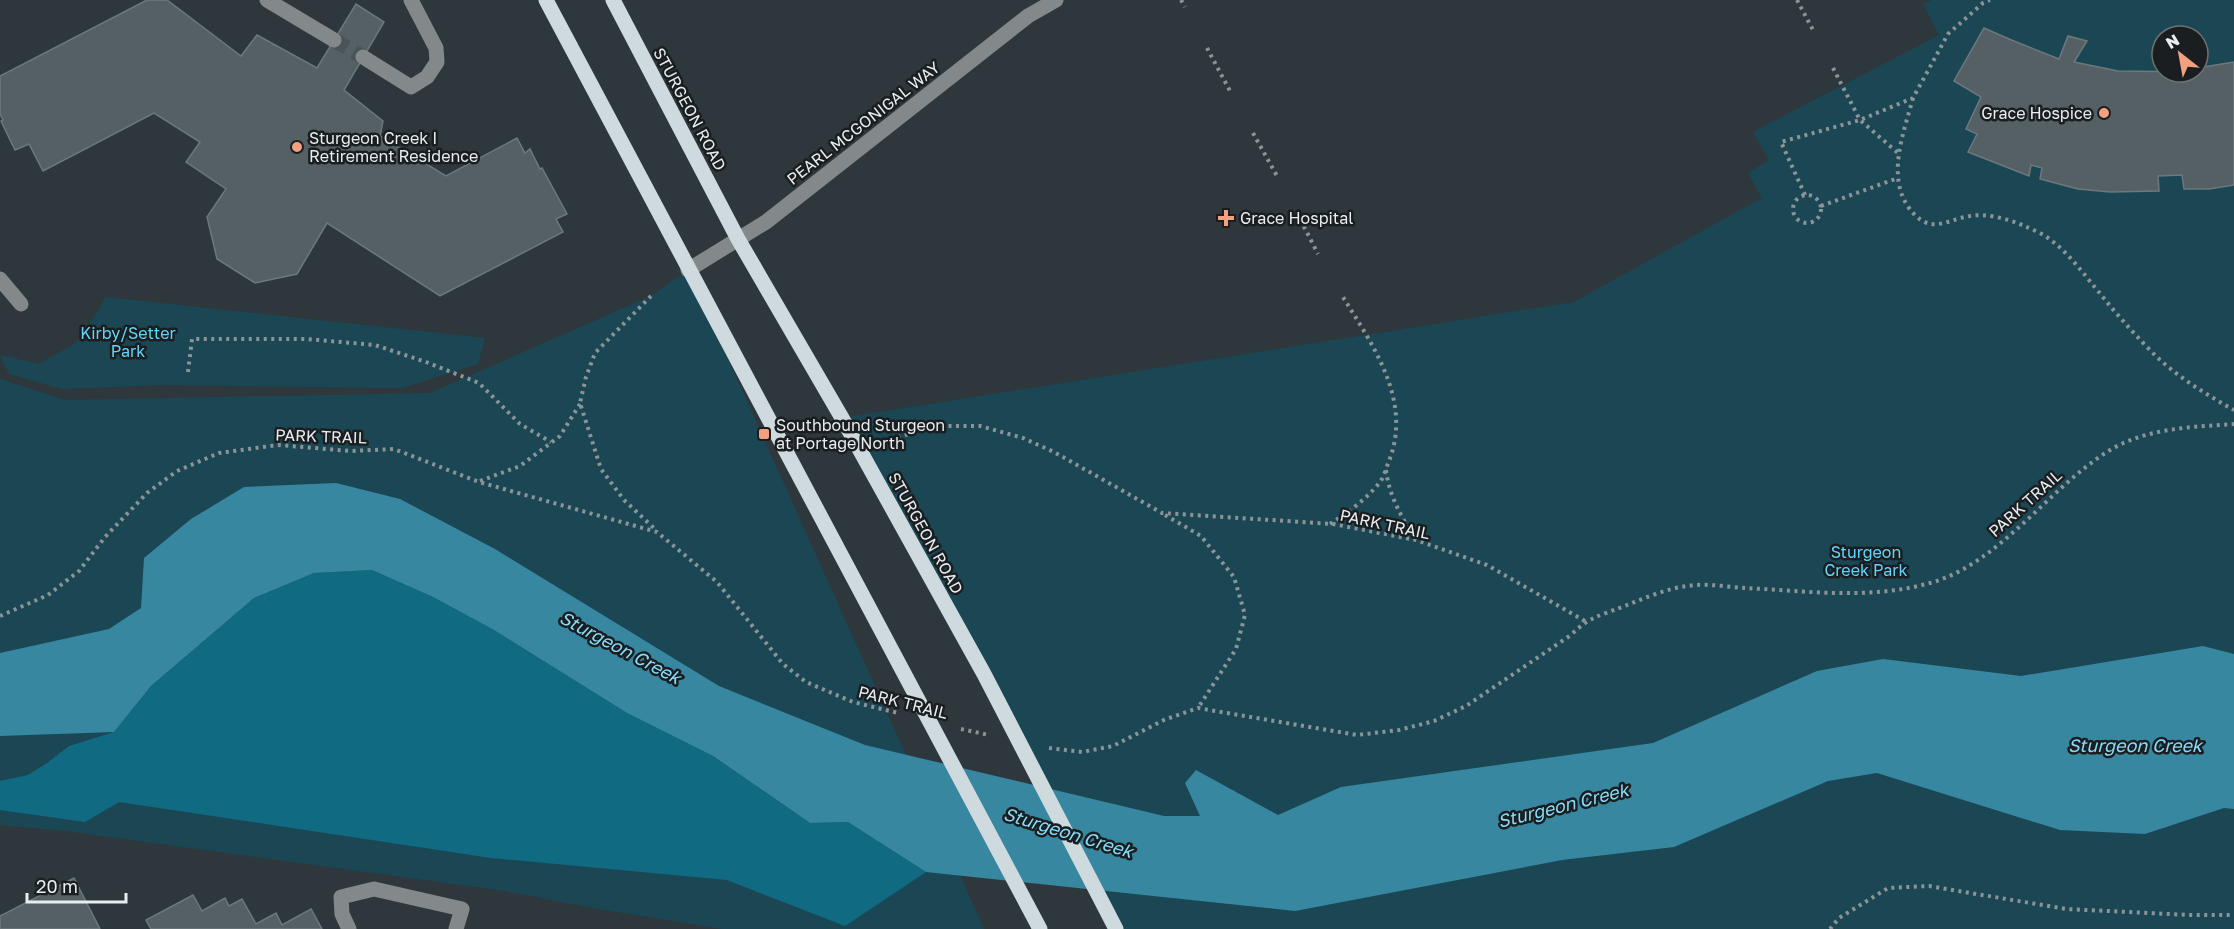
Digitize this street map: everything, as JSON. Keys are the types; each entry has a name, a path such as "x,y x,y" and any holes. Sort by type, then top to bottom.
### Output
{"main road":[{"path":"546,0 1040,929"},
{"name":"STURGEON ROAD","path":"613,0 738,238 842,418 984,674 1116,929"}],"street":[{"path":"267,0 334,40"},
{"path":"363,57 411,87 427,77 437,62 436,48 411,0"},
{"name":"PEARL MCGONIGAL WAY","path":"688,270 766,222 1028,16 1056,0"},
{"path":"0,279 21,304"},
{"path":"349,929 342,914 341,897 374,889 462,909 456,929"}],"path":[{"path":"1181,0 1185,7"},
{"path":"1797,0 1813,30"},
{"path":"1990,0 1983,3 1948,34 1913,98 1898,153 1898,178 1908,206 1919,218 1929,223 1942,225 1971,215 1987,216 2020,224 2047,237 2071,258 2147,348 2169,368 2204,393 2234,410"},
{"path":"1207,48 1230,91"},
{"path":"1833,68 1860,120 1898,153"},
{"path":"1805,195 1781,142 1860,120 1913,98"},
{"path":"1253,133 1277,176"},
{"path":"1821,206 1898,178"},
{"path":"1812,195 1818,199 1821,206 1816,219 1810,222 1796,218 1794,204 1798,198 1812,195"},
{"path":"1297,213 1318,254"},
{"path":"1329,524 1357,505 1381,481 1393,451 1397,418 1391,386 1384,366 1341,294"},
{"path":"479,482 520,466 560,436 580,403 586,376 595,353 651,296"},
{"path":"188,372 192,339 307,339 375,345 479,383 520,424 551,442"},
{"name":"PARK TRAIL","path":"580,403 601,469 624,500 657,532 717,582 783,664 806,681 853,702 899,713"},
{"name":"PARK TRAIL","path":"1038,747 1082,752 1113,746 1164,720 1198,708 1357,735 1399,730 1434,721 1466,706 1571,635 1585,621 1667,590 1695,585 1857,593 1930,584 2000,545 2072,477 2108,450 2139,437 2172,429 2234,424"},
{"name":"PARK TRAIL","path":"883,441 939,426 980,426 1023,438 1054,452 1201,536 1234,577 1245,615 1236,649 1198,708"},
{"name":"PARK TRAIL","path":"0,616 48,594 79,571 105,537 147,493 177,471 219,453 278,445 351,451 394,449 479,482 657,532"},
{"path":"1386,469 1388,486 1401,517 1416,540"},
{"name":"PARK TRAIL","path":"1162,513 1329,524 1416,540 1486,565 1585,621"},
{"name":"PARK TRAIL","path":"956,727 997,737"},
{"path":"1830,929 1839,918 1888,888 1929,886 2066,909 2234,915"}],"green space":[{"name":"Sturgeon Creek Park","path":"1932,0 2234,0 2234,929 1116,929 842,418 1574,302 1762,198 1748,173 1769,160 1753,132 1939,35 1923,4"},
{"path":"688,270 984,929 722,929 506,891 66,831 0,825 0,379 65,400 430,393 651,296"},
{"name":"Kirby/Setter Park","path":"105,297 485,338 478,364 402,388 163,385 62,389 9,374 0,355 39,364 76,343"}],"shaded area":[{"path":"372,570 433,597 494,630 627,713 713,756 810,823 848,822 926,872 845,926 727,880 491,858 119,802 85,822 0,810 0,781 28,775 69,746 114,732 151,686 254,598 314,573"}],"water":[{"name":"Sturgeon Creek","path":"336,483 400,499 495,549 719,686 865,745 1164,816 1200,816 1185,783 1196,770 1278,815 1341,787 1653,743 1817,671 1883,659 2021,676 2203,646 2234,654 2234,809 2224,808 2145,834 2060,830 1877,773 1828,781 1674,847 1562,860 1295,911 926,872 848,822 810,823 713,756 627,713 494,630 433,597 372,570 314,573 254,598 151,686 114,732 0,736 0,653 109,629 141,608 144,558 191,519 244,487"}],"building":[{"name":"Sturgeon Creek I Retirement Residence","path":"147,0 167,0 241,56 257,35 317,68 356,4 384,22 344,90 383,121 380,136 446,176 517,138 525,153 530,149 567,214 556,219 563,232 440,296 327,223 297,274 255,283 217,259 207,217 226,189 186,162 200,142 154,113 43,171 29,144 15,150 1,121 3,120 0,114 0,76"},
{"name":"Grace Hospice","path":"1984,28 2059,59 2068,36 2087,41 2074,62 2118,71 2150,71 2150,84 2210,84 2210,66 2234,62 2234,185 2209,189 2184,189 2182,175 2158,176 2159,191 2110,192 2078,189 2040,179 2042,168 2031,165 2029,176 1968,152 1977,134 1966,129 1981,97 1954,81"},
{"path":"74,878 100,929 0,929 0,916"},
{"path":"193,895 202,911 225,898 229,906 242,899 256,924 276,913 282,925 311,909 322,929 151,929 146,920"}],"tunnel":[{"path":"334,40 363,57"}],"place":[{"name":"Grace Hospice","path":"2104,113"},
{"name":"Sturgeon Creek I Retirement Residence","path":"297,147"},
{"name":"Grace Hospital","path":"1226,218"},
{"name":"Southbound Sturgeon at Portage North","path":"764,434"}]}
